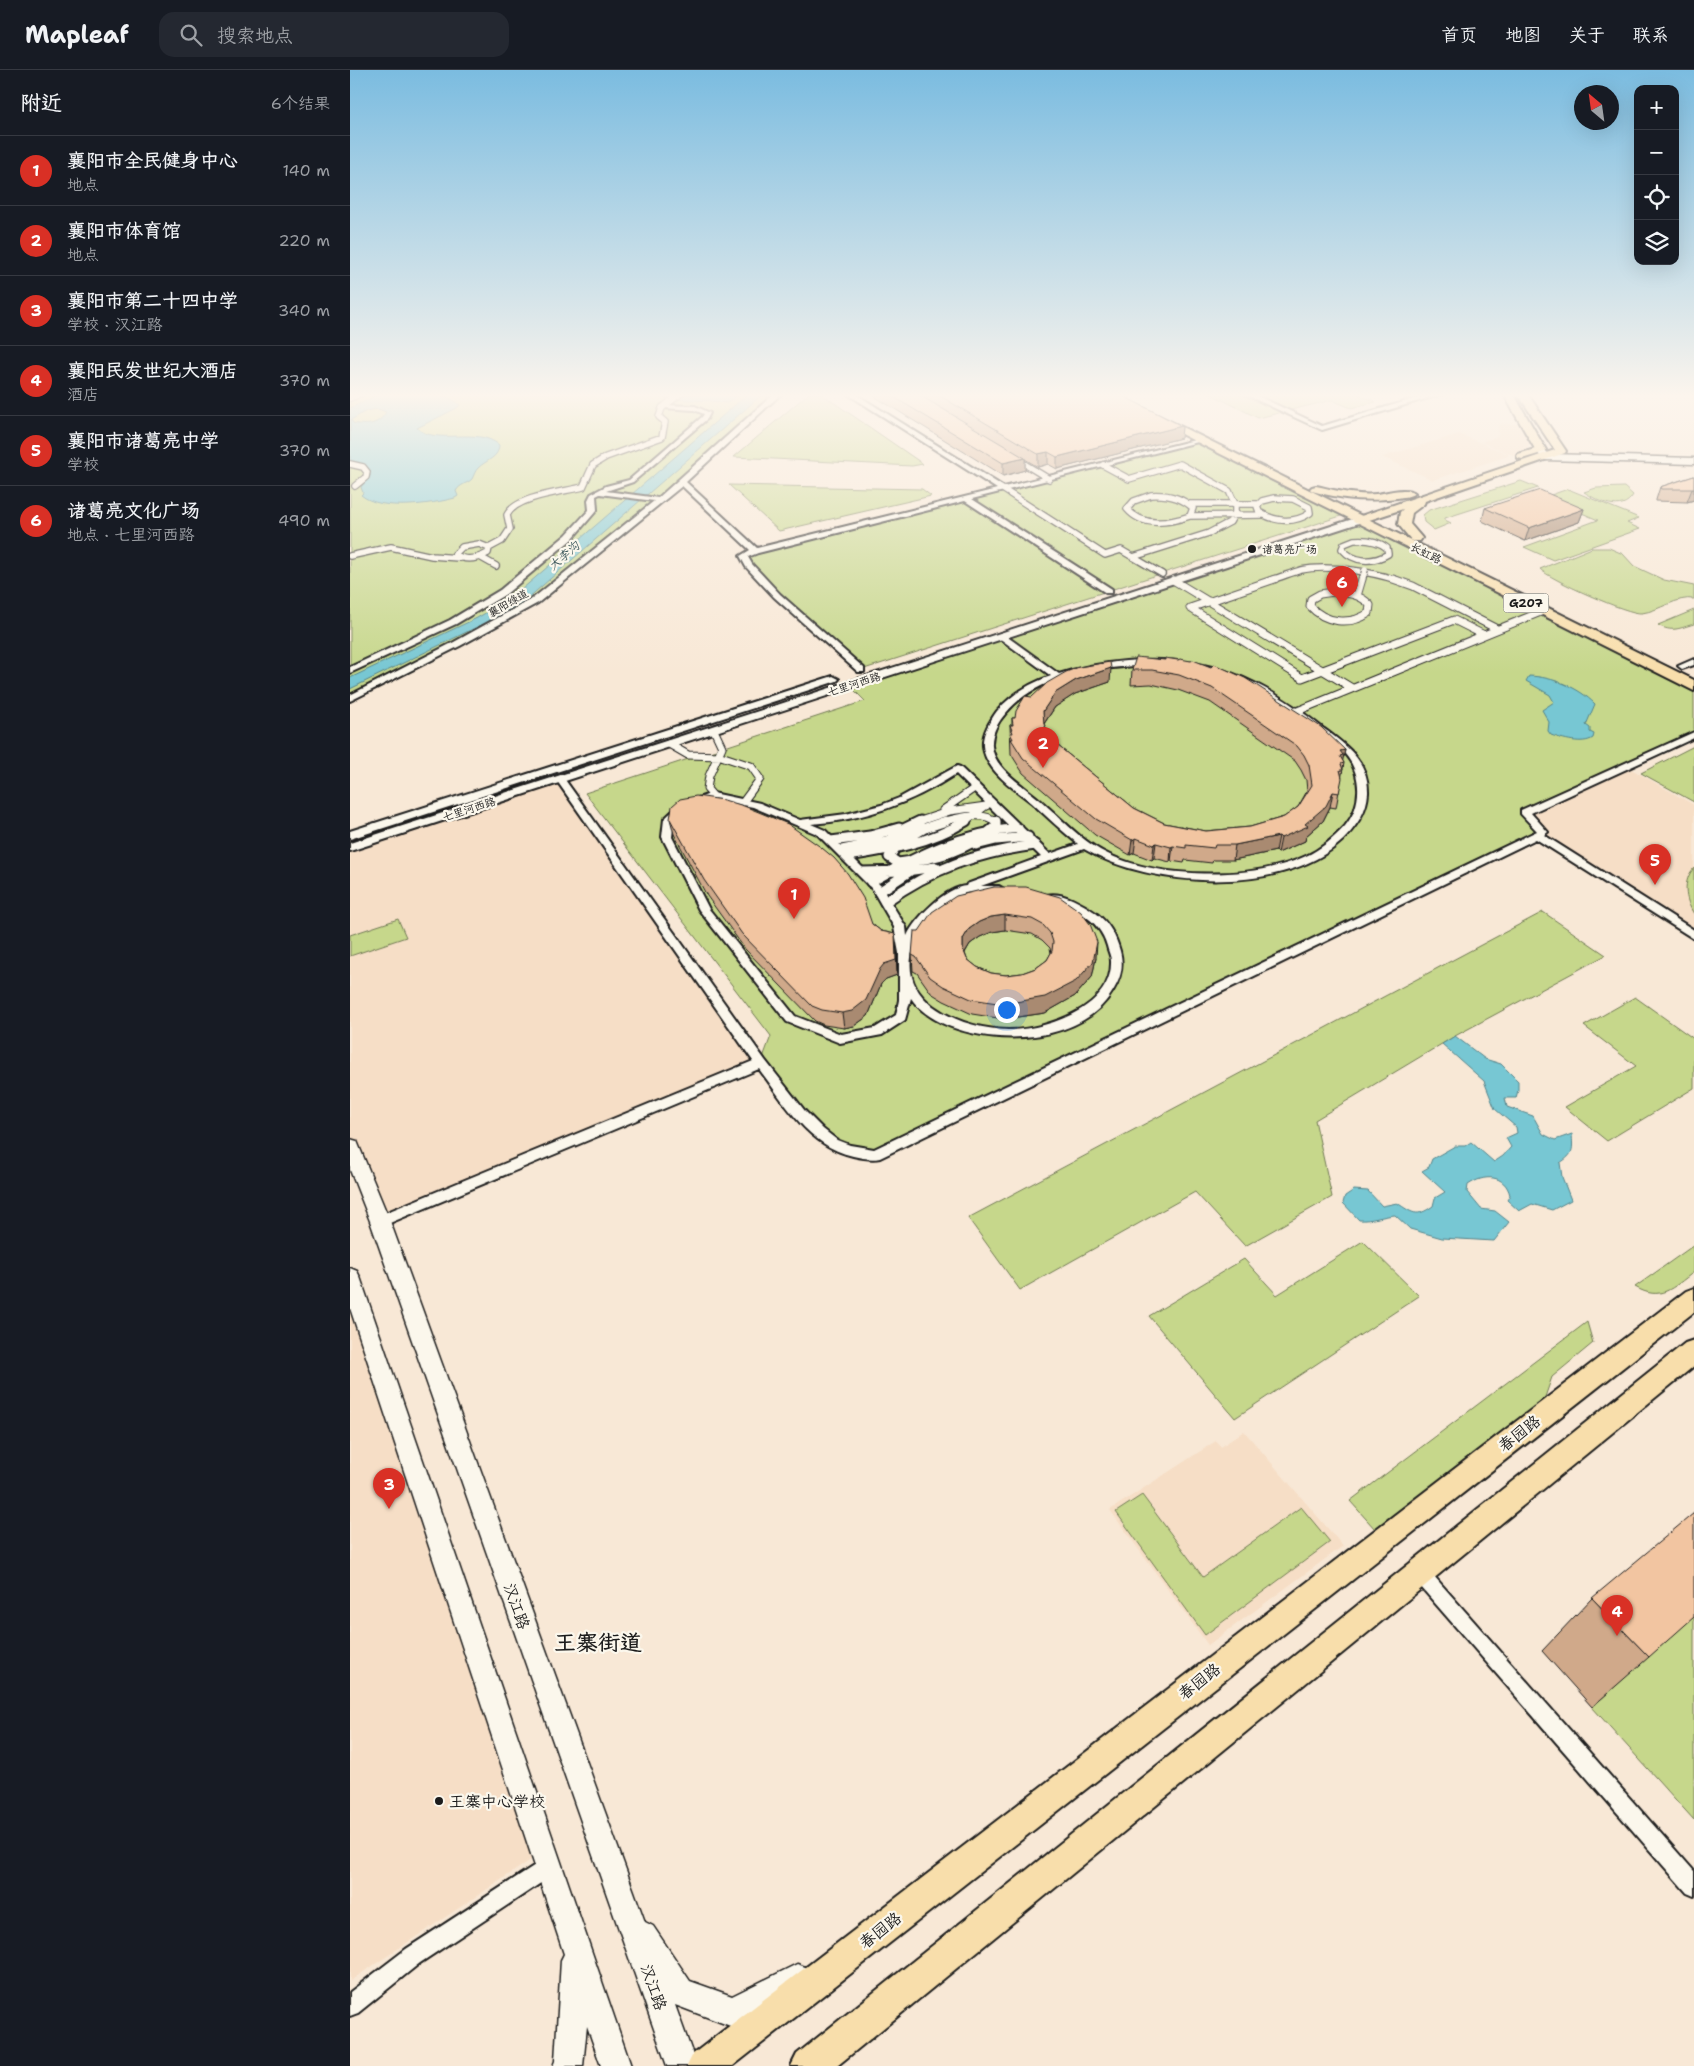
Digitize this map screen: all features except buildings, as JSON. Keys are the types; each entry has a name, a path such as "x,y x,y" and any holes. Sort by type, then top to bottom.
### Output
{"highway":[{"name":"长虹路","path":"1297,486 1359,515 1416,538 1690,667"},
{"name":"长虹路","path":"1310,486 1359,515 1542,611 1694,686"}],"main road":[{"path":"1359,515 1409,493 1430,486"},
{"path":"1359,515 1424,500 1463,486"},
{"path":"1316,489 1352,497 1374,498 1409,493"},
{"path":"1416,538 1404,524 1406,512 1424,500"},
{"name":"汉江路","path":"350,1146 380,1221 682,2066"},
{"path":"350,1277 616,2066"},
{"name":"春园路","path":"706,2066 1694,1298"},
{"path":"809,2066 1694,1351"},
{"path":"626,1910 680,1992 733,2012 855,1949"},
{"path":"568,2066 570,2061 577,1950"},
{"path":"832,2066 870,2017"}],"street":[{"path":"350,556 391,547 432,556 468,559 480,557 488,553 489,548 502,540 510,529 506,520 509,511 518,504 584,486"},
{"path":"598,492 616,486"},
{"name":"襄阳绿道","path":"350,698 535,601 676,486"},
{"path":"686,486 755,551"},
{"path":"998,486 1105,555 1122,550 1162,574"},
{"path":"861,670 751,569 745,562 744,556 755,551 1020,486"},
{"path":"1133,557 1209,533 1230,522 1234,515 1235,504 1228,490 1221,486"},
{"path":"598,492 658,499"},
{"name":"襄阳绿道","path":"350,670 459,618 503,592 569,537 578,524 593,510 593,495 598,492"},
{"path":"1149,496 1169,496 1190,504 1259,504 1274,498 1290,499 1302,502 1311,510 1306,516 1296,520 1281,520 1263,515 1234,515 1190,516 1176,521 1158,522 1133,516 1128,509 1130,503 1149,496"},
{"path":"967,499 1109,590"},
{"path":"1190,504 1192,508 1190,516"},
{"path":"1259,504 1258,509 1263,515"},
{"name":"七里河西路","path":"370,835 861,670 1109,590 1359,515"},
{"name":"七里河西路","path":"370,835 560,779 714,730 1174,580 1359,515"},
{"path":"1360,540 1374,541 1387,548 1388,554 1385,557 1368,560 1352,557 1342,549 1342,546 1348,542 1360,540"},
{"path":"459,558 455,554 456,552 468,546 479,544 489,548"},
{"path":"480,557 496,566"},
{"path":"1334,592 1352,557"},
{"path":"1357,596 1368,560"},
{"path":"1484,635 1454,620 1302,678 1190,608 1302,570 1338,570 1378,574 1413,586 1498,629"},
{"path":"1174,580 1352,688"},
{"path":"1334,592 1357,596 1367,602 1371,609 1369,613 1360,618 1346,620 1330,619 1312,610 1310,606 1311,599 1320,594 1334,592"},
{"path":"1294,712 1542,611"},
{"path":"1002,636 1058,678"},
{"path":"1142,662 1184,663 1214,670 1239,679 1294,712 1350,753 1365,786 1362,802 1353,822 1334,845 1306,861 1280,869 1242,874 1200,875 1163,873 1127,866 1085,844 999,769 988,749 989,731 1000,712 1016,699 1040,684 1079,670 1106,665 1142,662"},
{"path":"713,796 707,788 710,774 722,754 722,740 714,730"},
{"path":"560,779 762,1063 804,1117 827,1140 854,1152 874,1154 1543,832 1526,812 1694,735"},
{"path":"669,744 688,755 721,756 751,766 760,779 743,802"},
{"path":"798,822 836,820 877,811 916,795 957,769 1013,827 1048,858"},
{"path":"713,796 743,802 756,805 822,832 845,853 879,892 900,927 905,953 905,1000 901,1017 878,1032 840,1039 791,1019 704,910 667,837 669,819 684,806 713,796"},
{"path":"845,853 884,842 922,824 986,799"},
{"path":"845,853 871,853 940,835 976,815 986,799"},
{"path":"940,857 906,862 892,860 889,857 892,849 922,824 956,803 986,799"},
{"path":"936,824 960,810"},
{"path":"831,841 870,836 909,825 936,824 976,815 991,817 996,821 996,826 991,832 954,852"},
{"path":"860,869 871,853 909,825"},
{"path":"871,882 906,862 938,847 1013,827"},
{"path":"963,859 989,846 1013,827"},
{"path":"350,834 370,835"},
{"path":"350,849 370,835"},
{"path":"1537,835 1694,935"},
{"path":"879,892 912,870 954,852 996,840 1031,841"},
{"path":"885,902 909,884 950,864 1031,841"},
{"path":"905,953 915,930 934,909 962,890 1085,844"},
{"path":"860,869 889,872 950,864"},
{"path":"962,890 1011,890"},
{"path":"905,976 918,999 941,1018 973,1030 1010,1034 1046,1030 1079,1018 1103,999 1116,976 1117,953 1107,930 1087,912 1060,899 1036,894"},
{"path":"380,1221 762,1063"},
{"path":"1420,1572 1694,1886"},
{"path":"350,2005 413,1956 549,1866"}],"shaded area":[{"path":"1626,766 1694,805 1694,935 1537,835 1526,812"},
{"path":"560,779 761,1063 380,1221 350,1146 350,851 372,840"},
{"name":"王寨中心学校","path":"350,1277 544,1851 350,1981"},
{"path":"1244,1431 1343,1546 1208,1645 1110,1510 1216,1441 1221,1447"}],"green space":[{"path":"350,486 677,486 535,601 350,698"},
{"path":"730,486 922,489 931,496 779,531"},
{"path":"1020,486 1291,486 1347,514 861,670 788,605 744,556"},
{"path":"1505,486 1533,486 1538,488 1445,518 1445,520 1451,523 1434,530 1424,522 1423,515 1429,510"},
{"path":"1624,487 1633,495 1623,504 1616,505 1603,502 1584,492 1596,488"},
{"path":"1568,489 1639,518 1627,523 1640,529 1553,560 1524,547 1598,520 1545,497"},
{"path":"1359,520 1694,686 1694,735 1526,812 1543,832 1182,1000 875,1154 827,1140 761,1063 771,1036 585,793 865,701 847,683"},
{"path":"1592,548 1609,548 1623,554 1634,566 1664,580 1694,586 1694,599 1681,600 1648,612 1634,612 1590,596 1546,574 1540,569"},
{"path":"1694,610 1694,624 1672,629 1658,625"},
{"path":"1694,746 1694,802 1641,773"},
{"path":"1694,868 1694,914 1687,897 1686,885"},
{"path":"1543,912 1606,955 1455,1036 1315,1120 1332,1197 1245,1246 1195,1192 1020,1290 968,1218"},
{"path":"398,919 406,937 350,956 350,935"},
{"path":"1635,997 1694,1039 1694,1088 1607,1141 1565,1107 1636,1066 1584,1026"},
{"path":"1363,1241 1419,1296 1235,1418 1149,1316 1244,1259 1277,1295"},
{"path":"1694,1245 1694,1272 1673,1288 1659,1293 1652,1293 1635,1287"},
{"path":"1587,1322 1593,1343 1552,1377 1538,1417 1383,1538 1350,1501"},
{"path":"1142,1495 1203,1577 1301,1507 1330,1542 1205,1635 1116,1512"},
{"path":"1694,1616 1694,1820 1592,1707"}],"water":[{"path":"461,486 456,491 458,496 455,498 407,505 393,505 370,500 361,495 363,493 361,487"},
{"name":"大李沟","path":"641,486 657,486 527,599 487,622 350,689 350,678 477,618 514,596"},
{"path":"1529,676 1547,678 1565,684 1595,704 1586,725 1590,728 1590,732 1594,734 1593,738 1578,741 1566,740 1551,735 1548,731 1549,722 1542,710 1554,702 1550,695 1526,681"},
{"path":"1455,1036 1485,1059 1501,1064 1518,1081 1516,1098 1505,1098 1507,1107 1533,1116 1543,1134 1555,1140 1572,1134 1572,1151 1560,1163 1562,1177 1571,1200 1552,1210 1532,1204 1519,1211 1507,1200 1510,1195 1504,1183 1493,1178 1481,1179 1468,1185 1467,1192 1481,1209 1495,1211 1509,1222 1494,1241 1442,1238 1410,1229 1395,1215 1359,1220 1343,1203 1345,1196 1354,1190 1368,1191 1382,1206 1397,1203 1411,1212 1422,1212 1433,1206 1435,1198 1445,1192 1422,1171 1429,1167 1432,1159 1455,1146 1465,1146 1471,1142 1494,1162 1511,1147 1506,1138 1517,1133 1516,1127 1495,1109 1484,1081 1442,1044"}],"place":[{"name":"诸葛亮广场","path":"1252,549"},
{"name":"诸葛亮文化广场","path":"1342,607"},
{"name":"襄阳市体育馆","path":"1043,768"},
{"name":"襄阳市诸葛亮中学","path":"1655,885"},
{"name":"襄阳市全民健身中心","path":"794,919"},
{"name":"襄阳市第二十四中学","path":"389,1509"},
{"name":"襄阳民发世纪大酒店","path":"1617,1636"},
{"name":"王寨中心学校","path":"439,1801"}],"district":[{"name":"王寨街道","path":"598,1642"}]}
